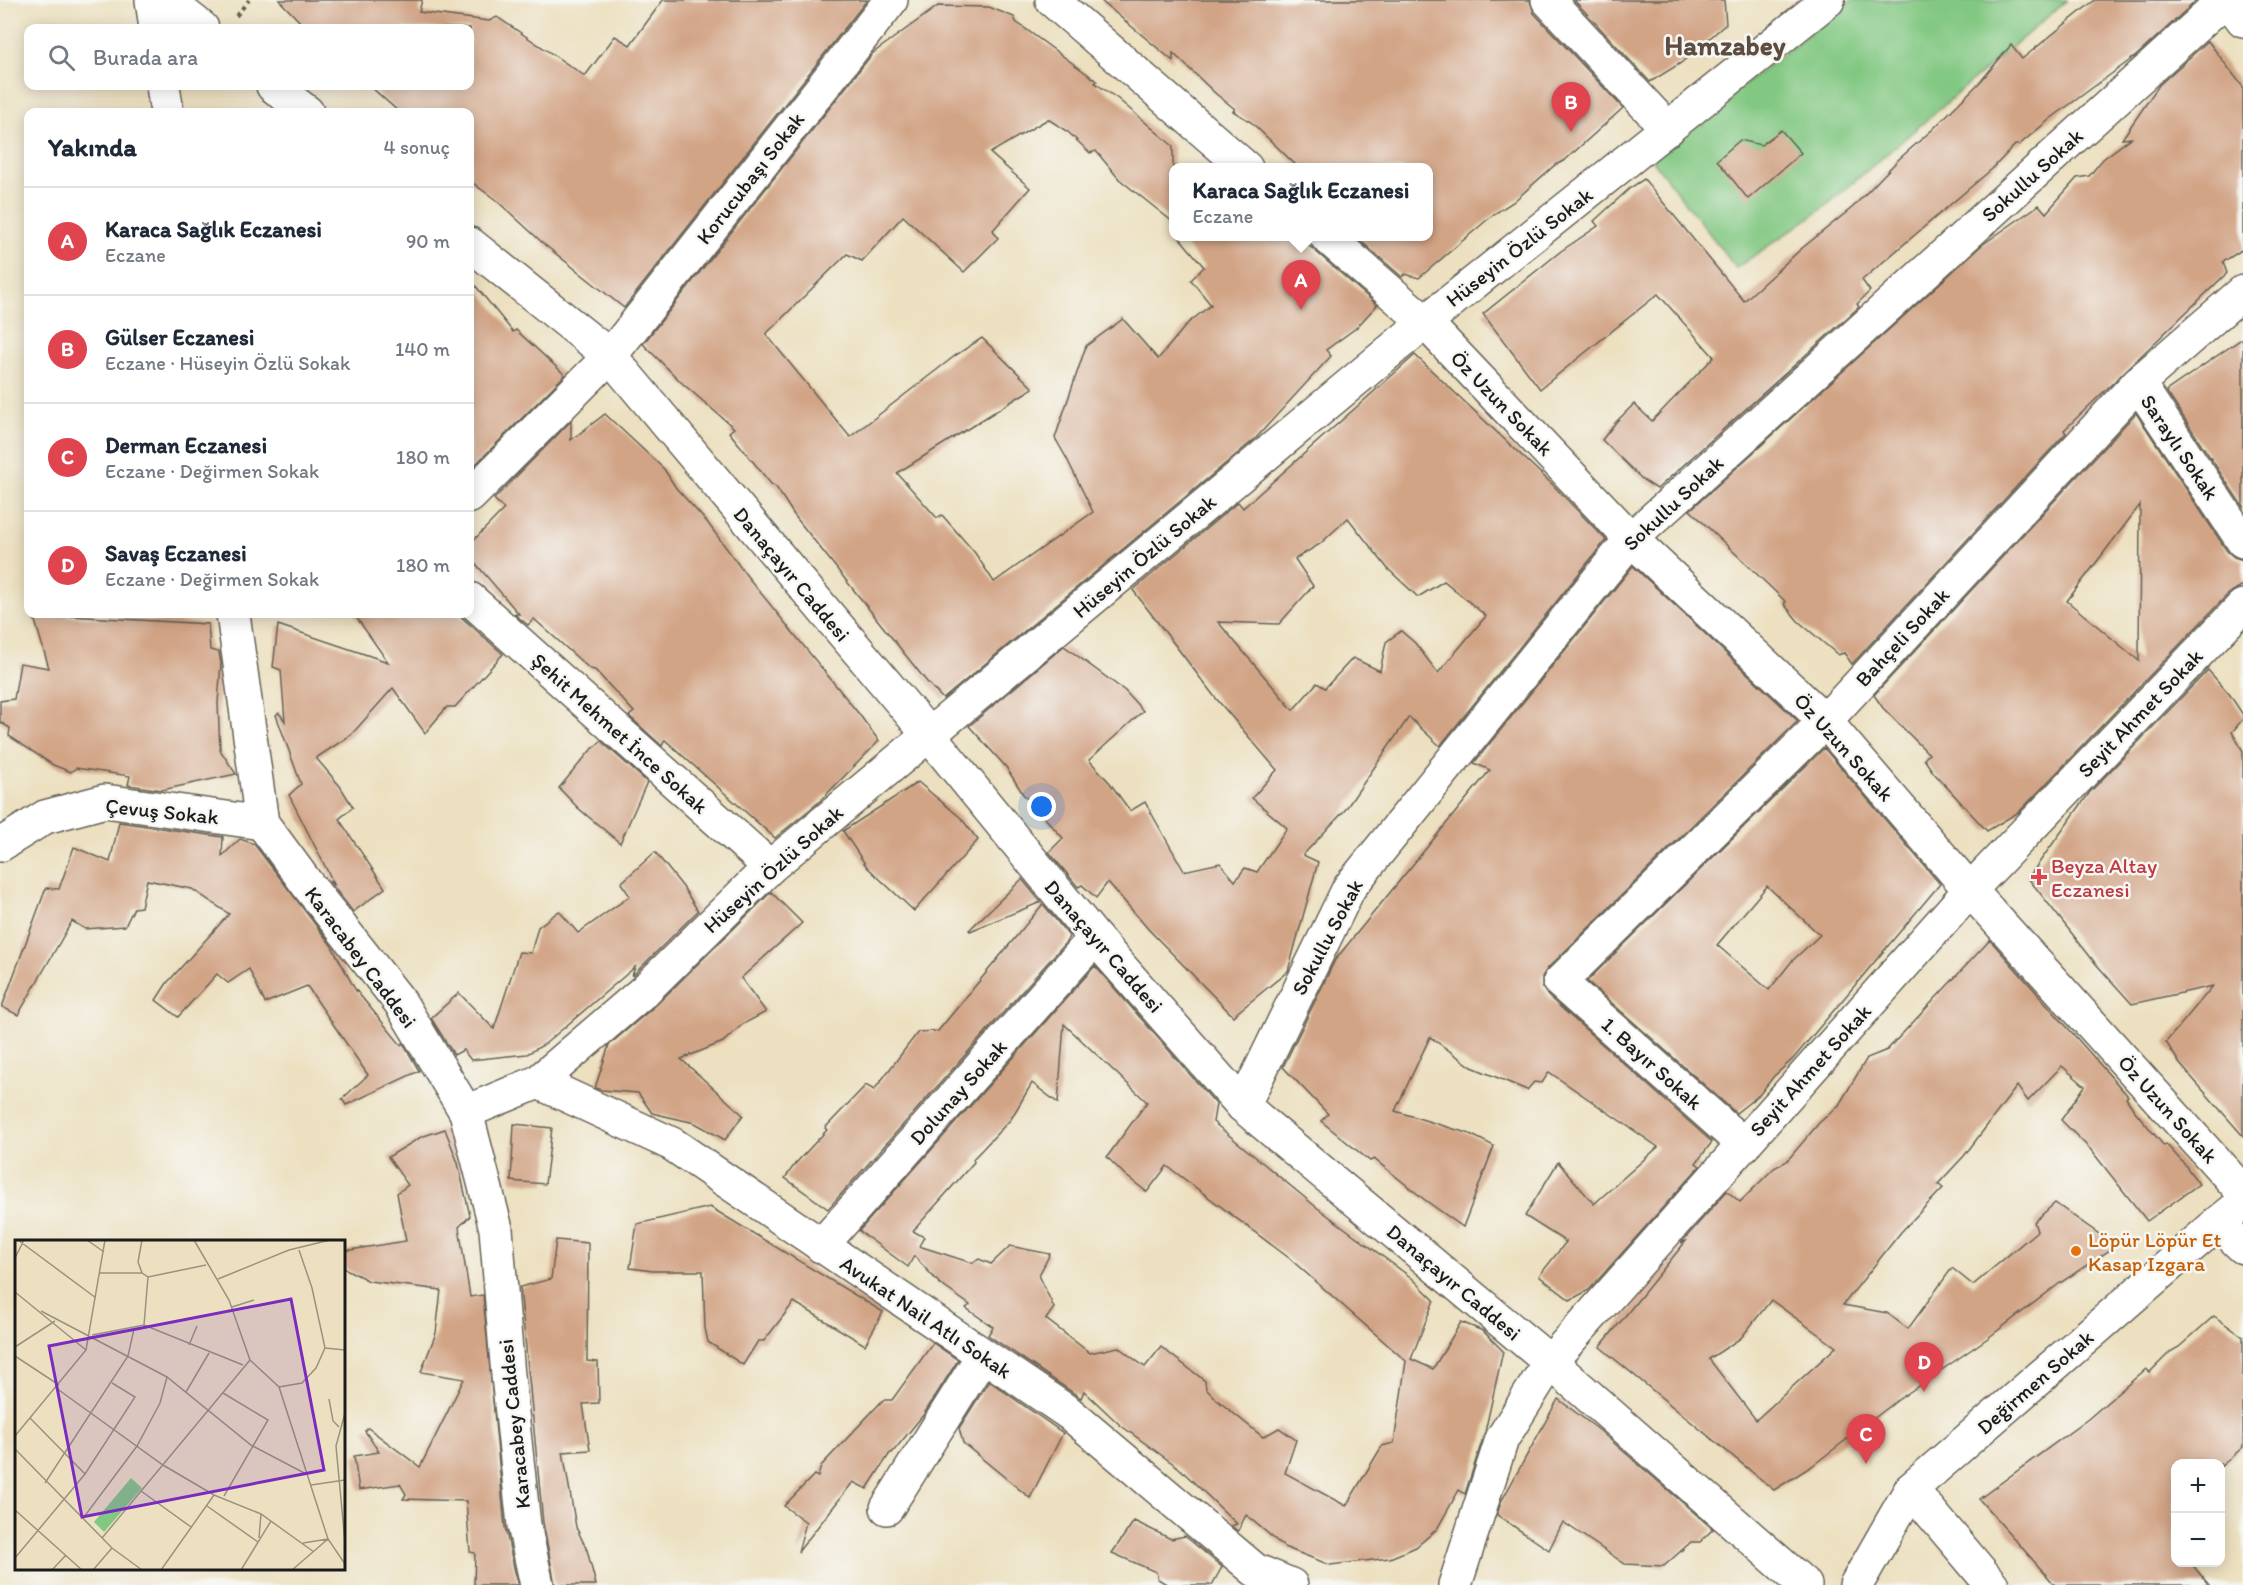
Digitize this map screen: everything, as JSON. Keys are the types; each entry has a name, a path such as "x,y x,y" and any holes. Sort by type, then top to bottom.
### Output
{"street":[{"path":"152,0 155,24"},
{"path":"167,0 197,24"},
{"name":"Korucubaşı Sokak","path":"610,356 891,0"},
{"path":"1052,0 1240,163"},
{"path":"1548,0 1668,129"},
{"name":"Hüseyin Özlü Sokak","path":"466,1112 538,1082 644,991 770,867 1425,322 1828,0"},
{"path":"2226,0 2243,20"},
{"name":"Sokullu Sokak","path":"1243,1106 1349,888 1631,539 2226,0"},
{"path":"164,90 166,108"},
{"path":"278,90 302,108"},
{"name":"Öz Uzun Sokak","path":"1331,241 1425,322 1631,539 1825,721 1970,890 2243,1192"},
{"name":"Danaçayır Caddesi","path":"474,247 610,356 929,735 1095,938 1243,1106 1550,1362 1805,1585"},
{"name":"Bahçeli Sokak","path":"1560,981 1825,721 2138,383 2243,292"},
{"path":"474,492 610,356"},
{"name":"Saraylı Sokak","path":"2138,383 2243,541"},
{"name":"Şehit Mehmet İnce Sokak","path":"474,603 770,867"},
{"name":"Seyit Ahmet Sokak","path":"1455,1585 1502,1439 1550,1362 1970,890 2243,606"},
{"name":"Karacabey Caddesi","path":"234,618 262,823 400,1002 466,1112 496,1229 508,1376 523,1513 537,1585"},
{"name":"Çevuş Sokak","path":"0,845 45,817 105,801 262,823"},
{"name":"Dolunay Sokak","path":"821,1246 1095,938"},
{"name":"1. Bayır Sokak","path":"1560,981 1744,1145"},
{"name":"Avukat Nail Atlı Sokak","path":"538,1082 672,1144 1069,1413 1255,1570 1291,1585"},
{"name":"Değirmen Sokak","path":"1856,1585 1911,1489 2243,1203"},
{"path":"2218,1223 2243,1247"},
{"path":"887,1508 983,1355"},
{"path":"1911,1489 1992,1585"}],"green space":[{"path":"1852,0 2067,0 1821,210 1736,268 1651,158"}],"building":[{"path":"279,0 422,0 419,12 489,21 497,17 585,76 615,36 630,45 663,0 867,0 624,308 545,245 496,200 474,184 474,108 395,108 374,90 474,90 474,24 302,24"},
{"path":"1100,0 1530,0 1534,13 1623,108 1564,161 1555,165 1513,202 1494,214 1419,278 1405,274 1402,277 1361,241 1433,241 1433,163 1294,163 1251,122 1233,111 1235,109 1173,53 1173,61"},
{"path":"1574,0 1724,0 1726,24 1681,63 1650,82"},
{"path":"2095,0 2197,0 2137,55 2050,119 2019,145 2015,145 1992,169 1862,280 1870,291 1857,304 1859,307 1657,489 1643,480 1602,440 1634,404 1652,421 1714,357 1658,294 1540,389 1483,314 1561,251 1598,226 1594,221 1630,188 1644,179 1744,301 1801,249 1853,207 1899,159 1981,81 2011,45 2022,59"},
{"path":"938,6 989,7 1014,17 1016,22 1097,81 1095,83 1118,99 1173,146 1173,163 1169,163 1169,219 1119,179 1096,151 1090,153 1068,132 1048,119 990,153 1030,188 993,230 998,238 964,272 903,216 862,261 847,254 766,334 850,437 956,355 982,338 1033,388 897,473 937,518 942,515 975,553 994,582 1093,512 1055,438 1086,346 1123,319 1158,359 1188,323 1211,305 1191,280 1204,267 1182,241 1301,241 1377,305 1356,328 1326,350 1331,356 1255,439 943,699 794,515 776,487 771,484 729,432 734,428 682,383 643,344 873,53"},
{"path":"2208,41 2243,87 2243,249 2223,262 2227,273 2064,430 2066,433 1852,664 1844,653 1838,655 1798,621 1784,604 1786,602 1690,510 1982,245 2039,205 2046,213 2077,178 2089,176 2103,159 2131,138 2122,139 2159,85"},
{"path":"1781,130 1801,153 1748,199 1717,160 1740,140 1761,145"},
{"path":"474,284 513,332 516,330 565,375 474,466"},
{"path":"2243,338 2243,507 2166,391"},
{"path":"1415,355 1553,485 1606,540 1440,746 1409,717 1345,810 1303,855 1318,862 1288,971 1233,1016 1149,930 1108,882 1096,898 1082,885 1078,887 1049,852 1063,838 1023,794 1006,767 969,726 1064,646 1125,691 1143,711 1089,760 1110,783 1130,811 1145,802 1184,871 1220,863 1235,881 1245,868 1257,872 1287,828 1252,798 1277,770 1214,696 1133,590 1238,502 1243,508","holes":["1348,518 1388,569 1418,597 1444,581 1486,616 1438,673 1415,643 1401,631 1386,642 1380,671 1353,658 1325,688 1317,683 1293,710 1218,622 1279,624 1313,586 1295,559 1320,544"]},
{"path":"2136,413 2227,551 2243,560 2243,585 2229,593 2019,812 1987,831 1933,772 1924,759 1929,754 1883,708 1874,695","holes":["2140,505 2139,661 2067,601"]},
{"path":"605,414 664,469 676,488 707,522 747,576 879,741 819,802 775,838 665,740 662,746 629,716 634,712 595,670 590,669 534,619 528,625 514,614 519,614 474,562 474,540 504,509 494,499 571,421 571,440"},
{"path":"1633,566 1798,721 1547,969 1542,977 1542,987 1548,996 1712,1142 1696,1163 1700,1166 1589,1290 1570,1300 1539,1276 1566,1242 1525,1216 1558,1162 1594,1204 1658,1147 1549,1072 1542,1083 1534,1082 1527,1090 1472,1067 1430,1037 1395,1111 1470,1134 1494,1146 1463,1227 1374,1159 1370,1161 1321,1121 1328,1114 1283,1067 1335,960 1490,770 1474,763"},
{"path":"34,618 104,618 208,624 210,650 219,652 221,663 218,703 220,750 236,774 162,790 128,785 130,776 76,768 71,772 53,765 9,736 10,728 0,722 0,701 14,699 20,663 49,668"},
{"path":"357,618 462,618 503,654 455,707 447,707 425,733 393,688 351,735 316,758 340,786 353,807 339,819 385,888 353,912 329,881 334,884 289,795 301,784 276,715 279,713 285,721 281,670 273,667 278,625 388,662"},
{"path":"2208,670 2230,695 2243,715 2243,719 2232,732 2243,751 2243,1136 2180,1064 2166,1042 2213,986 2132,1004 2096,964 2028,878 2090,792"},
{"path":"601,741 647,782 620,843 578,808 559,788"},
{"path":"1824,748 1940,884 1793,1059 1774,1076 1760,1094 1736,1113 1587,981","holes":["1767,886 1820,935 1792,961 1769,990 1717,945"]},
{"path":"918,782 961,818 978,840 914,911 867,867 843,831"},
{"path":"119,822 223,837 222,856 240,839 254,844 331,945 355,989 401,1045 403,1043 419,1071 346,1105 342,1099 368,1075 307,986 265,1003 249,969 228,983 217,974 178,1017 156,1000 167,983 229,914 192,889 147,880 141,907 134,908 125,926 85,929 72,921 18,1015 2,1007 46,888 59,889 74,847 110,862"},
{"path":"655,852 683,887 698,911 632,976 635,967 545,1044 527,1054 471,1060 463,1050 454,1055 431,1018 459,993 494,1029 519,952 531,953 538,927 559,911 578,933 630,896 621,883"},
{"path":"1022,879 1041,902 969,930"},
{"path":"771,892 802,923 741,978 766,1012 743,1024 723,1042 681,1059 743,1115 725,1140 695,1123 652,1113 638,1093 595,1088 609,1045 657,1004"},
{"path":"1043,904 1069,936 1067,941 828,1209 785,1178 827,1130 825,1128 866,1085 874,1090 918,1032 938,1031"},
{"path":"1990,940 2128,1096 2126,1098 2134,1110 2164,1146 2166,1144 2185,1165 2199,1184 2147,1221 2091,1150 2061,1120 2085,1086 2062,1066 2028,1101 2017,1086 1964,1156 1938,1184 1943,1188 1901,1232 1843,1305 1887,1313 1908,1329 1952,1268 1973,1285 2037,1231 2034,1222 2055,1203 2116,1246 2060,1283 1988,1338 1898,1400 1812,1466 1774,1490 1600,1347 1686,1241 1681,1243 1727,1191 1740,1202 1774,1168 1787,1161 1819,1123 1839,1105 1867,1058 1887,1050","holes":["1771,1300 1836,1347 1756,1420 1709,1359 1741,1338"]},
{"path":"1095,966 1216,1104 1213,1122 1315,1206 1413,1279 1434,1300 1411,1359 1433,1369 1461,1322 1483,1331 1503,1351 1485,1432 1465,1494 1459,1490 1437,1529 1416,1547 1390,1558 1330,1565 1284,1547 1246,1515 1238,1531 1231,1526 1237,1524 1179,1468 1120,1425 1084,1391 1081,1398 988,1335 993,1327 966,1308 970,1305 940,1284 914,1256 908,1267 859,1231","holes":["1064,1024 1147,1102 1107,1157 1147,1192 1167,1166 1289,1258 1406,1361 1394,1443 1382,1446 1346,1506 1285,1473 1296,1440 1279,1428 1263,1437 1217,1400 1206,1389 1205,1381 1161,1347 1145,1367 1118,1347 1090,1353 1046,1319 1054,1308 1039,1275 1050,1254 1010,1246 991,1264 979,1259 972,1263 919,1246 924,1237 913,1231 974,1162 973,1159 1011,1119 1032,1083 1058,1103"]},
{"path":"514,1124 552,1128 545,1184 511,1181"},
{"path":"445,1129 458,1163 470,1216 459,1227 470,1297 483,1295 505,1527 518,1585 474,1585 475,1553 470,1552 466,1501 403,1499 406,1494 400,1484 359,1490 354,1456 379,1452 365,1431 368,1428 420,1467 464,1379 421,1372 436,1333 441,1290 369,1281 345,1269 345,1251 406,1241 397,1193 408,1185 388,1157 421,1137"},
{"path":"710,1207 883,1312 865,1345 794,1302 764,1341 758,1341 743,1365 708,1342 705,1328 703,1271 653,1271 630,1268 637,1224"},
{"path":"556,1240 588,1243 587,1361 598,1362 599,1403 583,1404 590,1450 563,1452 576,1527 587,1550 596,1585 555,1585 543,1522 520,1287 551,1279"},
{"path":"2214,1316 2243,1337 2243,1447 2225,1463 2225,1459 2171,1459 2171,1567 2194,1567 2209,1585 2055,1585 1979,1499 2088,1419 2146,1369 2150,1372 2170,1352 2179,1347"},
{"path":"933,1343 958,1360 924,1414 890,1453 867,1489 853,1482 798,1552 806,1522 784,1506 814,1475 818,1477 821,1466 883,1400 892,1400"},
{"path":"989,1381 1063,1433 1030,1498 963,1443 959,1428"},
{"path":"1558,1399 1599,1430 1713,1529 1700,1542 1691,1542 1664,1566 1625,1564 1563,1522 1549,1550 1497,1515 1501,1502"},
{"path":"1134,1521 1171,1539 1185,1536 1222,1567 1212,1585 1168,1585 1158,1579 1156,1572 1112,1553"}],"place":[{"name":"Gülser Eczanesi","path":"1571,132"},
{"name":"Karaca Sağlık Eczanesi","path":"1301,310"},
{"name":"Beyza Altay Eczanesi","path":"2039,877"},
{"name":"Löpür Löpür Et Kasap Izgara","path":"2076,1251"},
{"name":"Savaş Eczanesi","path":"1924,1392"},
{"name":"Derman Eczanesi","path":"1866,1464"}],"district":[{"name":"Hamzabey","path":"1725,45"}]}
